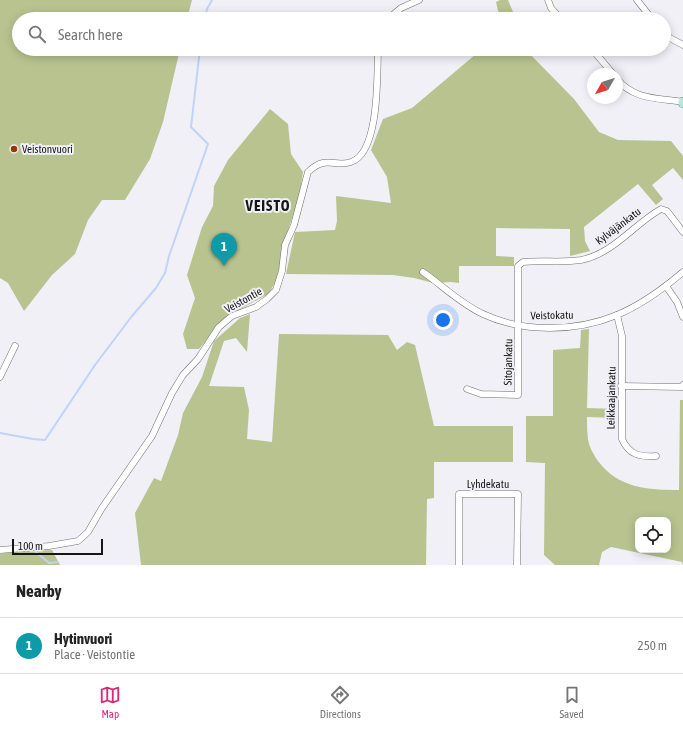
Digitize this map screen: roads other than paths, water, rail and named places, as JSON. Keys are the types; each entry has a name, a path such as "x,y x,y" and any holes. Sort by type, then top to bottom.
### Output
{"street":[{"path":"396,12 401,8 419,0"},
{"path":"548,0 551,8 555,12"},
{"path":"637,0 646,12"},
{"path":"671,39 683,45"},
{"name":"Veistontie","path":"0,550 48,546 78,541 88,532 102,508 152,436 172,393 183,375 198,359 220,327 232,316 256,307 268,299 276,290 282,271 286,245 294,225 308,172 321,163 351,162 357,159 369,137 377,107 378,56"},
{"path":"598,56 608,68"},
{"path":"623,85 630,92 638,96 683,102"},
{"name":"Kylväjänkatu","path":"518,325 518,266 523,262 566,262 582,260 611,246 651,214 660,209 667,211 683,232"},
{"name":"Veistokatu","path":"423,272 484,315 518,325 552,328 575,326 617,315 666,286 683,272"},
{"path":"666,286 677,302 683,317"},
{"name":"Leikkaajankatu","path":"617,315 622,336 620,431 624,446 631,453 642,456 656,456"},
{"name":"Sitojankatu","path":"467,389 481,394 518,394 518,325"},
{"path":"0,377 15,346"},
{"path":"621,386 682,387 683,385"},
{"name":"Lyhdekatu","path":"459,565 459,494 518,494 517,565"}],"waterway":[{"path":"206,12 212,0"},
{"path":"0,433 45,440 95,365 132,316 156,288 165,273 169,256 208,144 191,127 199,56"},
{"path":"31,551 35,551 49,563 58,562"}],"place":[{"name":"Veistonvuori","path":"14,149"},
{"name":"Hytinvuori","path":"224,266"}],"district":[{"name":"VEISTO","path":"268,206"}]}
